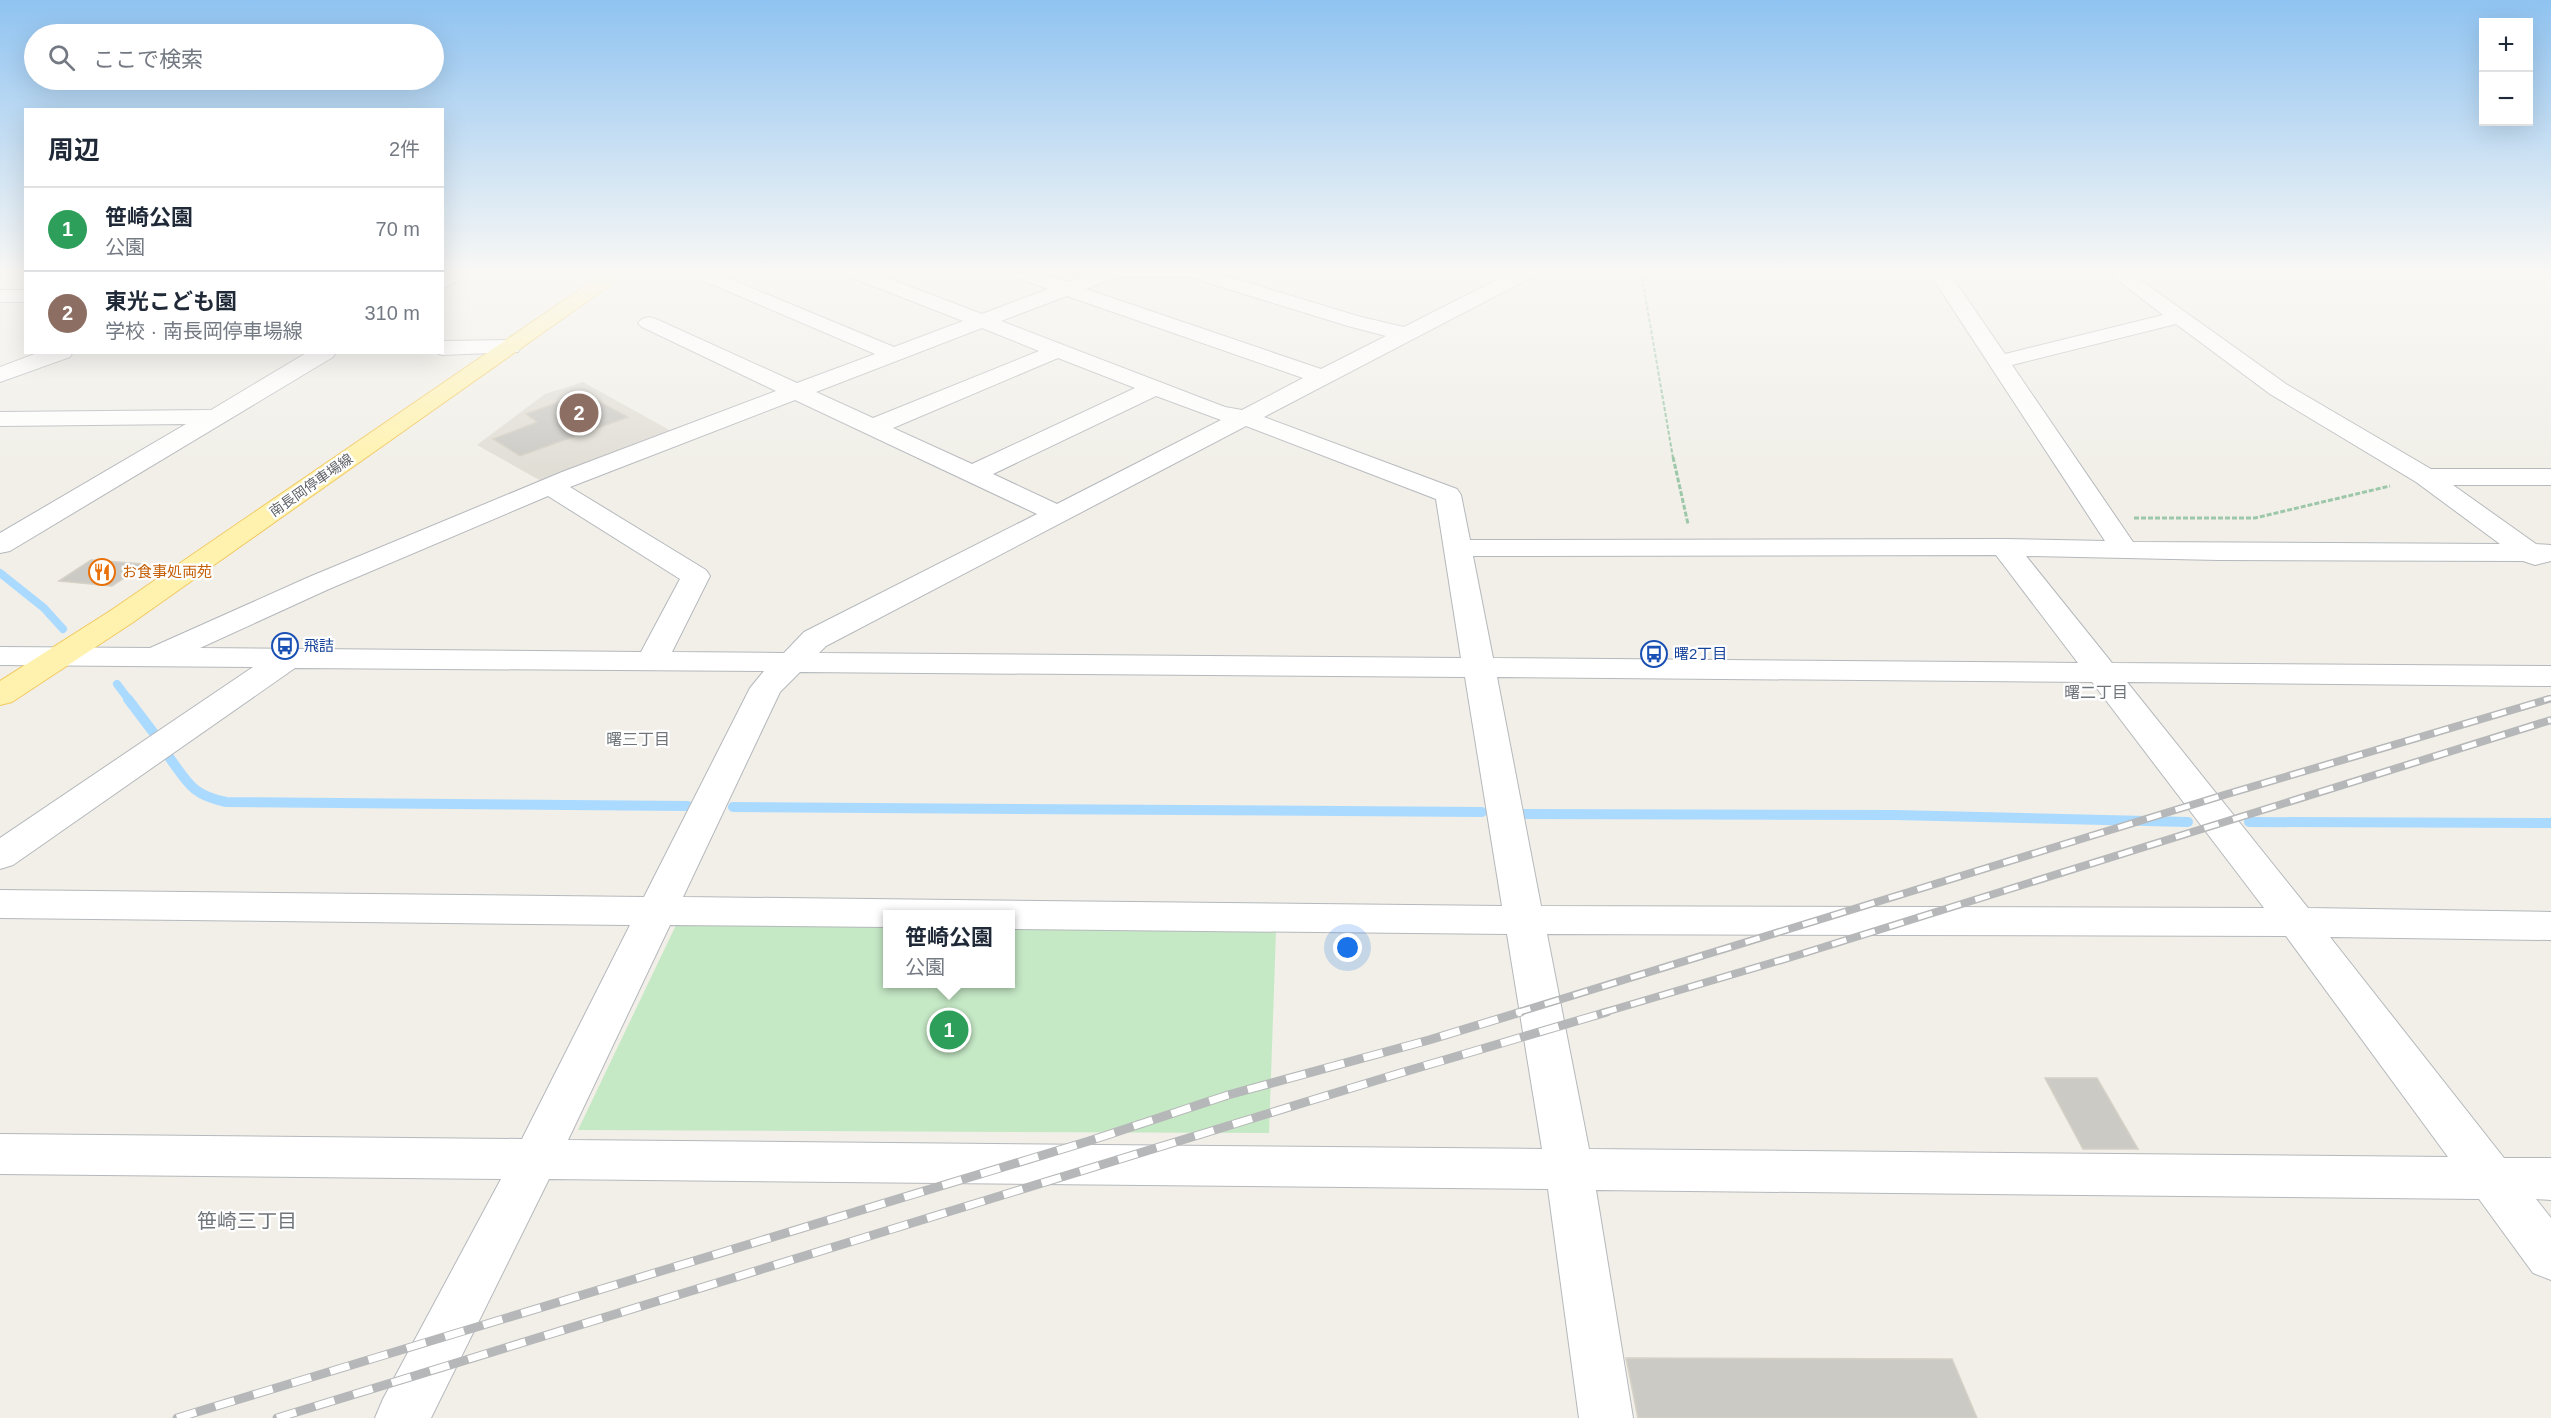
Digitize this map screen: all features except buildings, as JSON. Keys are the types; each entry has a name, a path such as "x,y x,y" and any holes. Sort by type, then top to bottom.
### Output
{"main road":[{"name":"南長岡停車場線","path":"0,695 131,610 524,337"}],"street":[{"path":"679,337 1056,513"},
{"path":"853,337 893,354"},
{"path":"152,657 319,583 550,486 936,337"},
{"path":"1025,337 1220,413 1243,417 1448,495 1569,1170 1606,1418"},
{"path":"1206,337 1322,377"},
{"path":"402,1418 536,1158 766,688 816,639 1399,337"},
{"path":"1982,337 2125,550"},
{"path":"1999,362 2099,337"},
{"path":"2207,337 2278,389 2320,416 2378,447 2544,558"},
{"path":"444,348 510,347"},
{"path":"871,428 1059,350"},
{"path":"0,375 57,354"},
{"path":"0,545 322,354"},
{"path":"972,474 1155,388"},
{"path":"0,419 218,417"},
{"path":"2425,477 2551,477"},
{"path":"550,486 696,576 651,662"},
{"path":"1456,548 2004,548 2544,558"},
{"path":"2004,548 2296,922 2551,1257"},
{"path":"0,656 2551,676"},
{"path":"0,856 287,659"},
{"path":"0,904 883,913"},
{"path":"1015,914 1524,920 2296,922 2551,926"},
{"path":"0,1154 2551,1179"}],"path":[{"path":"1652,337 1675,468 1694,548"},
{"path":"2104,518 2255,518 2425,477"}],"shaded area":[{"path":"583,382 673,432 543,482 477,445 545,394"}],"green space":[{"path":"678,921 883,925 883,988 1015,988 1015,927 1276,931 1269,1133 578,1130"}],"waterway":[{"path":"0,573 44,608 63,629"},
{"path":"117,684 129,700"},
{"path":"128,699 153,732"},
{"path":"169,757 186,781 198,792 226,802 688,806"},
{"path":"733,807 1482,812"},
{"path":"1523,814 1895,815 2188,822"},
{"path":"2249,822 2551,823"}],"railway":[{"path":"2544,700 2551,698"},
{"path":"1516,1013 2224,795 2549,699"},
{"path":"1602,1013 1795,956 2551,720"},
{"path":"177,1418 1089,1141 1228,1095 1429,1040 1521,1012"},
{"path":"277,1418 1397,1074 1607,1012"}],"place":[{"name":"東光こども園","path":"579,413"},
{"name":"お食事処両苑","path":"102,572"},
{"name":"飛詰","path":"285,646"},
{"name":"曙2丁目","path":"1654,654"},
{"name":"笹崎公園","path":"949,1030"}],"district":[{"name":"曙二丁目","path":"2096,692"},
{"name":"曙三丁目","path":"638,739"},
{"name":"笹崎三丁目","path":"247,1221"}]}
